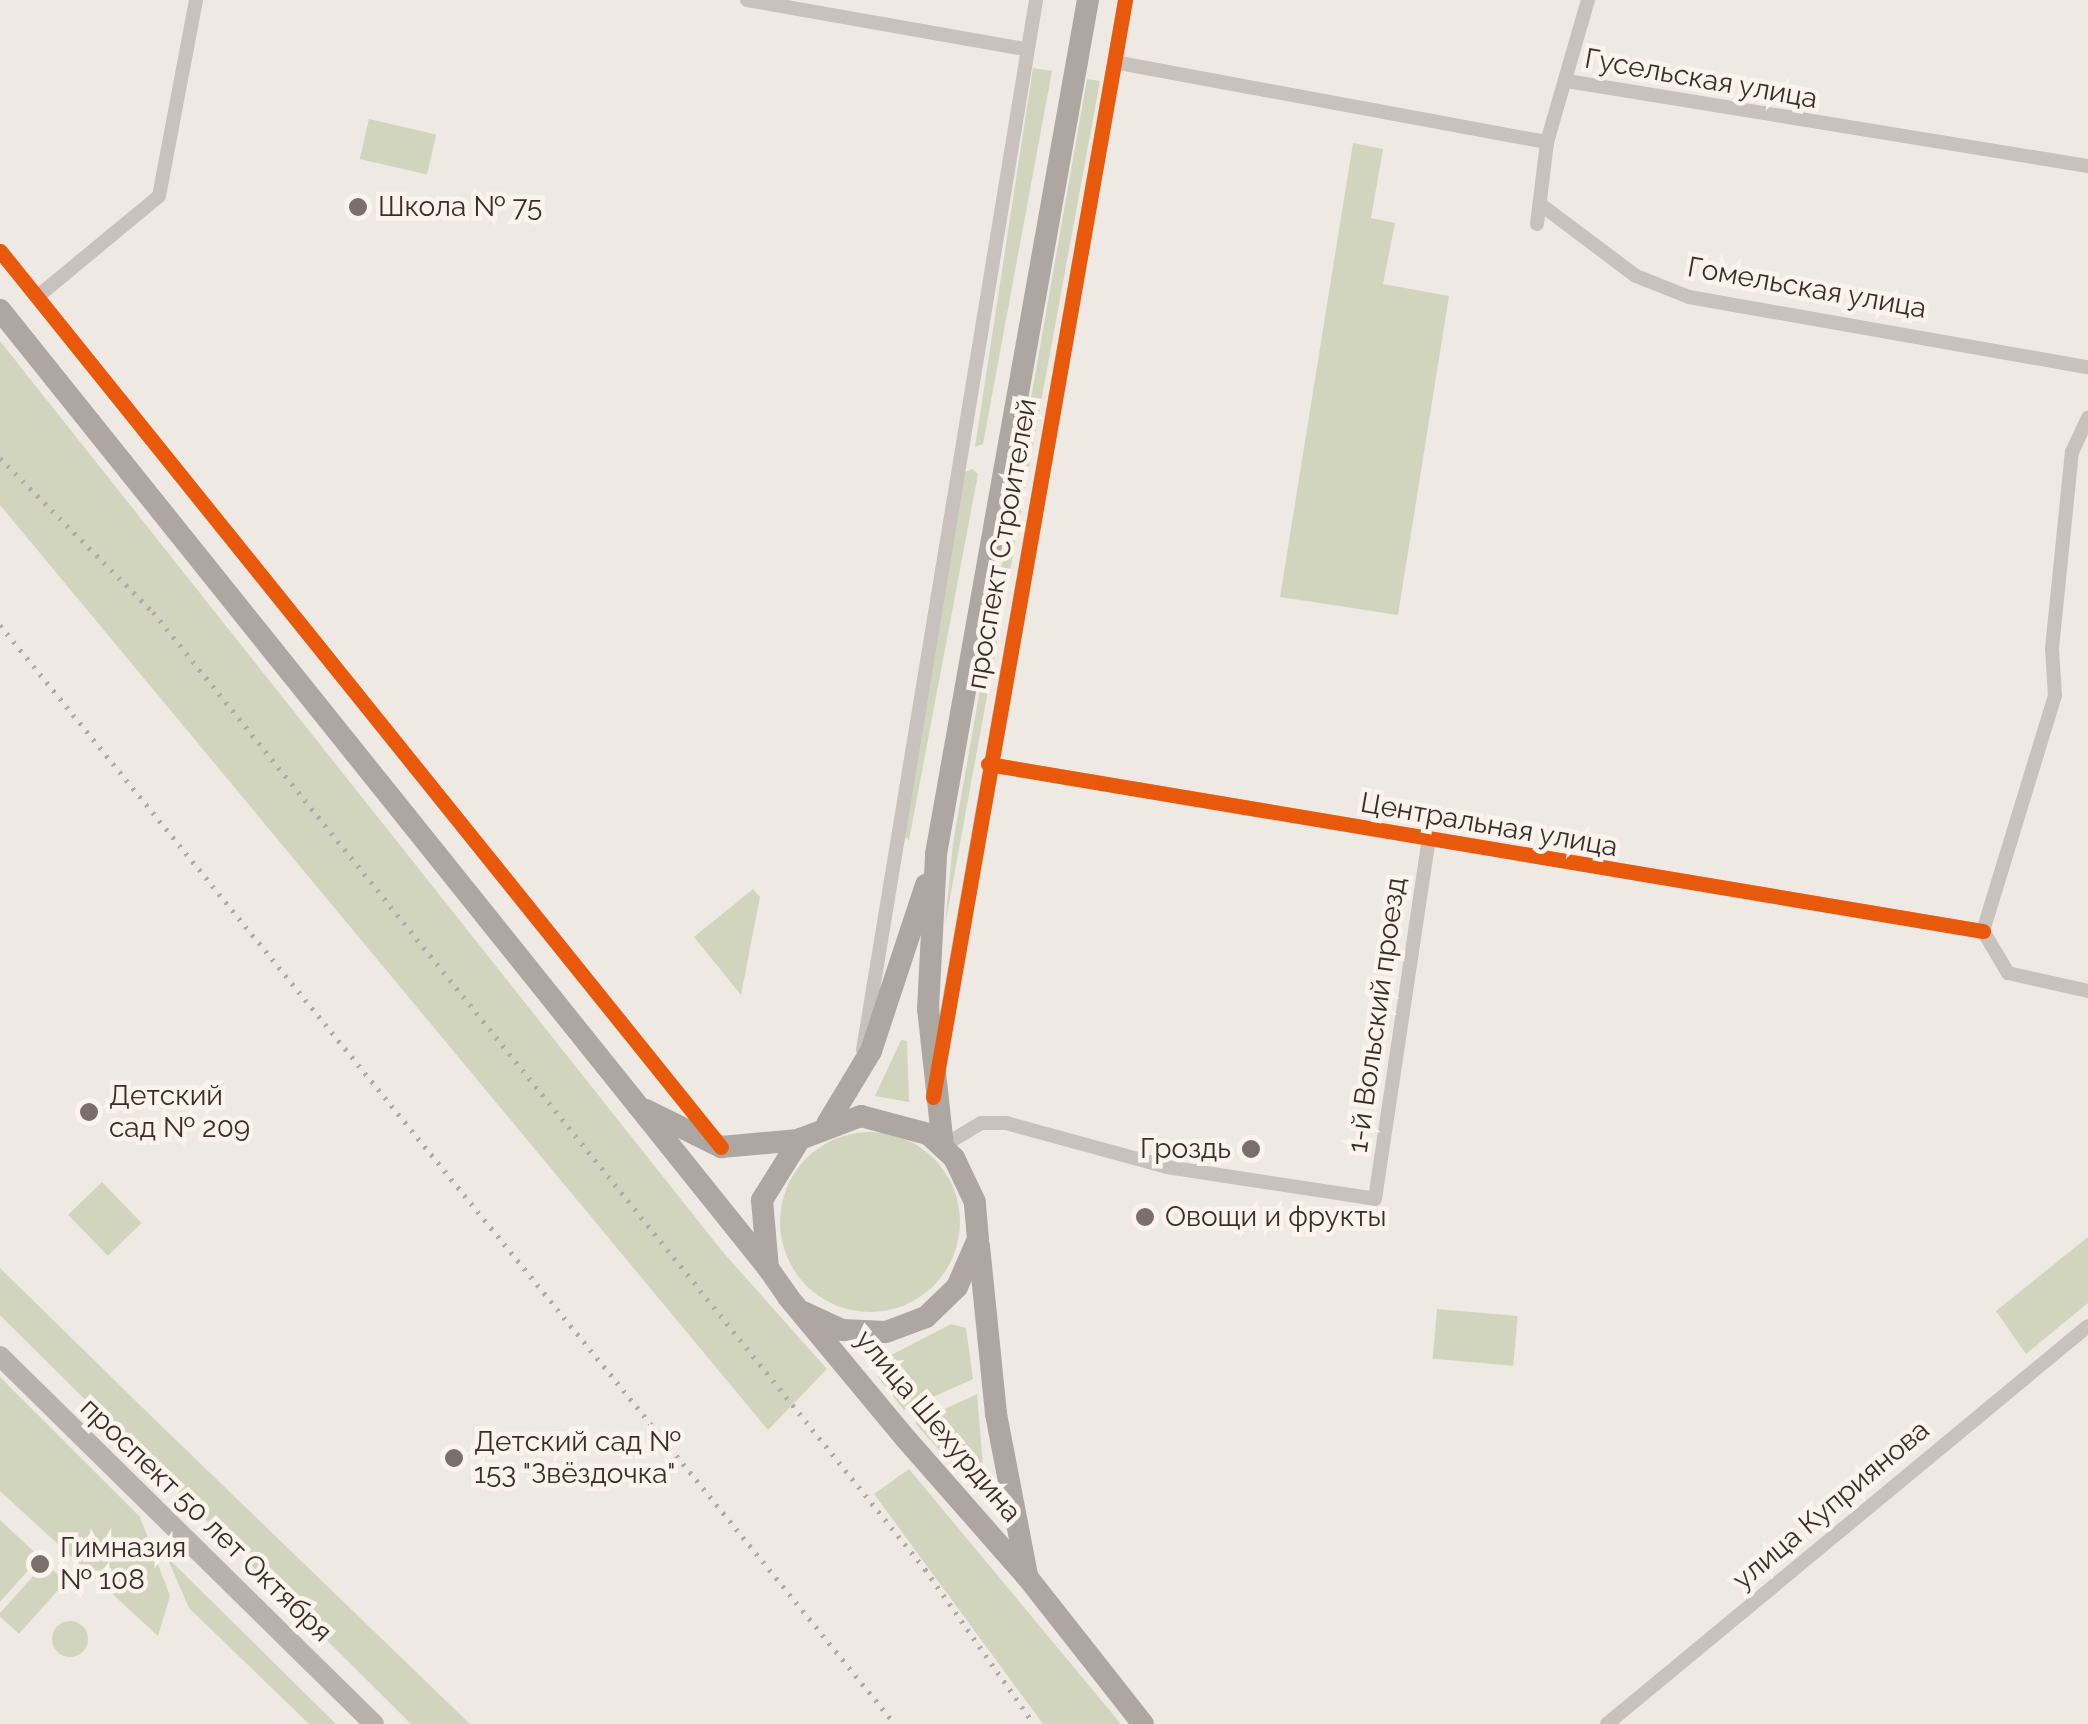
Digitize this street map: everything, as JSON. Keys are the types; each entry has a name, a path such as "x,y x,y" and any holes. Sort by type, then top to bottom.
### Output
{"main road":[{"name":"проспект Строителей","path":"827,1124 860,1074 936,854 1088,0"},
{"path":"0,310 634,1102 803,1312 857,1333 913,1324 957,1288 978,1239 970,1186 943,1146 895,1119 827,1124 800,1139 721,1147 634,1102"},
{"name":"проспект Строителей","path":"936,854 933,1097 943,1146"},
{"path":"768,1268 762,1200 800,1139"},
{"name":"улица Шехурдина","path":"978,1239 996,1414 1028,1578"},
{"name":"улица Шехурдина","path":"803,1312 1028,1578 1143,1724"},
{"name":"проспект 50 лет Октября","path":"0,1356 374,1724"}],"street":[{"path":"37,297 158,196 196,0"},
{"path":"747,0 1026,49"},
{"name":"проспект Строителей","path":"860,1074 1036,0"},
{"name":"проспект Строителей","path":"933,1097 988,764 1125,0"},
{"path":"1567,81 1588,0"},
{"path":"1114,62 1547,142 1537,224"},
{"name":"Гусельская улица","path":"1547,142 1567,81 2088,166"},
{"name":"Гомельская улица","path":"1540,204 1610,259 1689,297 2088,367"},
{"path":"0,252 721,1147"},
{"path":"2088,417 2072,452 2052,648 2055,696 1983,932 2008,973 2088,991"},
{"name":"Центральная улица","path":"988,764 1983,932"},
{"name":"1-й Вольский проезд","path":"943,1146 981,1123 1006,1122 1167,1167 1375,1199 1429,838"},
{"name":"улица Куприянова","path":"1607,1724 2088,1326"}],"green space":[{"path":"1033,68 1052,71 983,444 975,447"},
{"path":"1087,79 1100,81 945,925 953,843"},
{"path":"369,119 436,135 427,174 360,159"},
{"path":"1353,143 1383,149 1371,218 1395,223 1383,284 1449,296 1398,615 1280,597"},
{"path":"0,341 722,1251 827,1369 768,1430 0,505"},
{"path":"972,469 978,474 909,840 902,835 965,472"},
{"path":"753,889 760,897 741,995 694,937"},
{"path":"901,1040 907,1041 909,1102 875,1096"},
{"path":"870,1132 905,1139 934,1158 953,1187 960,1222 953,1257 934,1286 905,1305 870,1312 835,1305 806,1286 787,1257 780,1222 787,1187 806,1158 835,1139"},
{"path":"102,1182 142,1223 108,1256 68,1215"},
{"path":"2088,1237 2088,1303 2026,1354 1996,1311"},
{"path":"0,1268 470,1724 411,1724 0,1315"},
{"path":"1437,1309 1518,1316 1513,1366 1433,1359"},
{"path":"951,1324 966,1328 973,1379 904,1410 878,1377 878,1362"},
{"path":"0,1377 140,1517 170,1596 158,1636 0,1491"},
{"path":"977,1394 985,1490 983,1499 915,1423"},
{"path":"909,1469 1121,1724 1043,1724 874,1494"},
{"path":"0,1520 40,1557 0,1602"},
{"path":"169,1562 336,1724 309,1724 189,1608"},
{"path":"45,1563 66,1582 19,1634 0,1613"},
{"path":"70,1621 83,1626 88,1639 83,1652 70,1657 57,1652 52,1639 57,1626"}],"railway":[{"path":"0,458 153,612 925,1569 1034,1724"},
{"path":"0,625 895,1724"}],"cycle path":[{"path":"933,1097 1125,0"},
{"path":"0,251 721,1147"},
{"path":"988,764 1983,931"}],"place":[{"name":"Школа № 75","path":"358,207"},
{"name":"Детский сад № 209","path":"89,1112"},
{"name":"Гроздь","path":"1251,1149"},
{"name":"Овощи и фрукты","path":"1145,1217"},
{"name":"Детский сад № 153 \"Звёздочка\"","path":"454,1458"},
{"name":"Гимназия № 108","path":"40,1564"}]}
